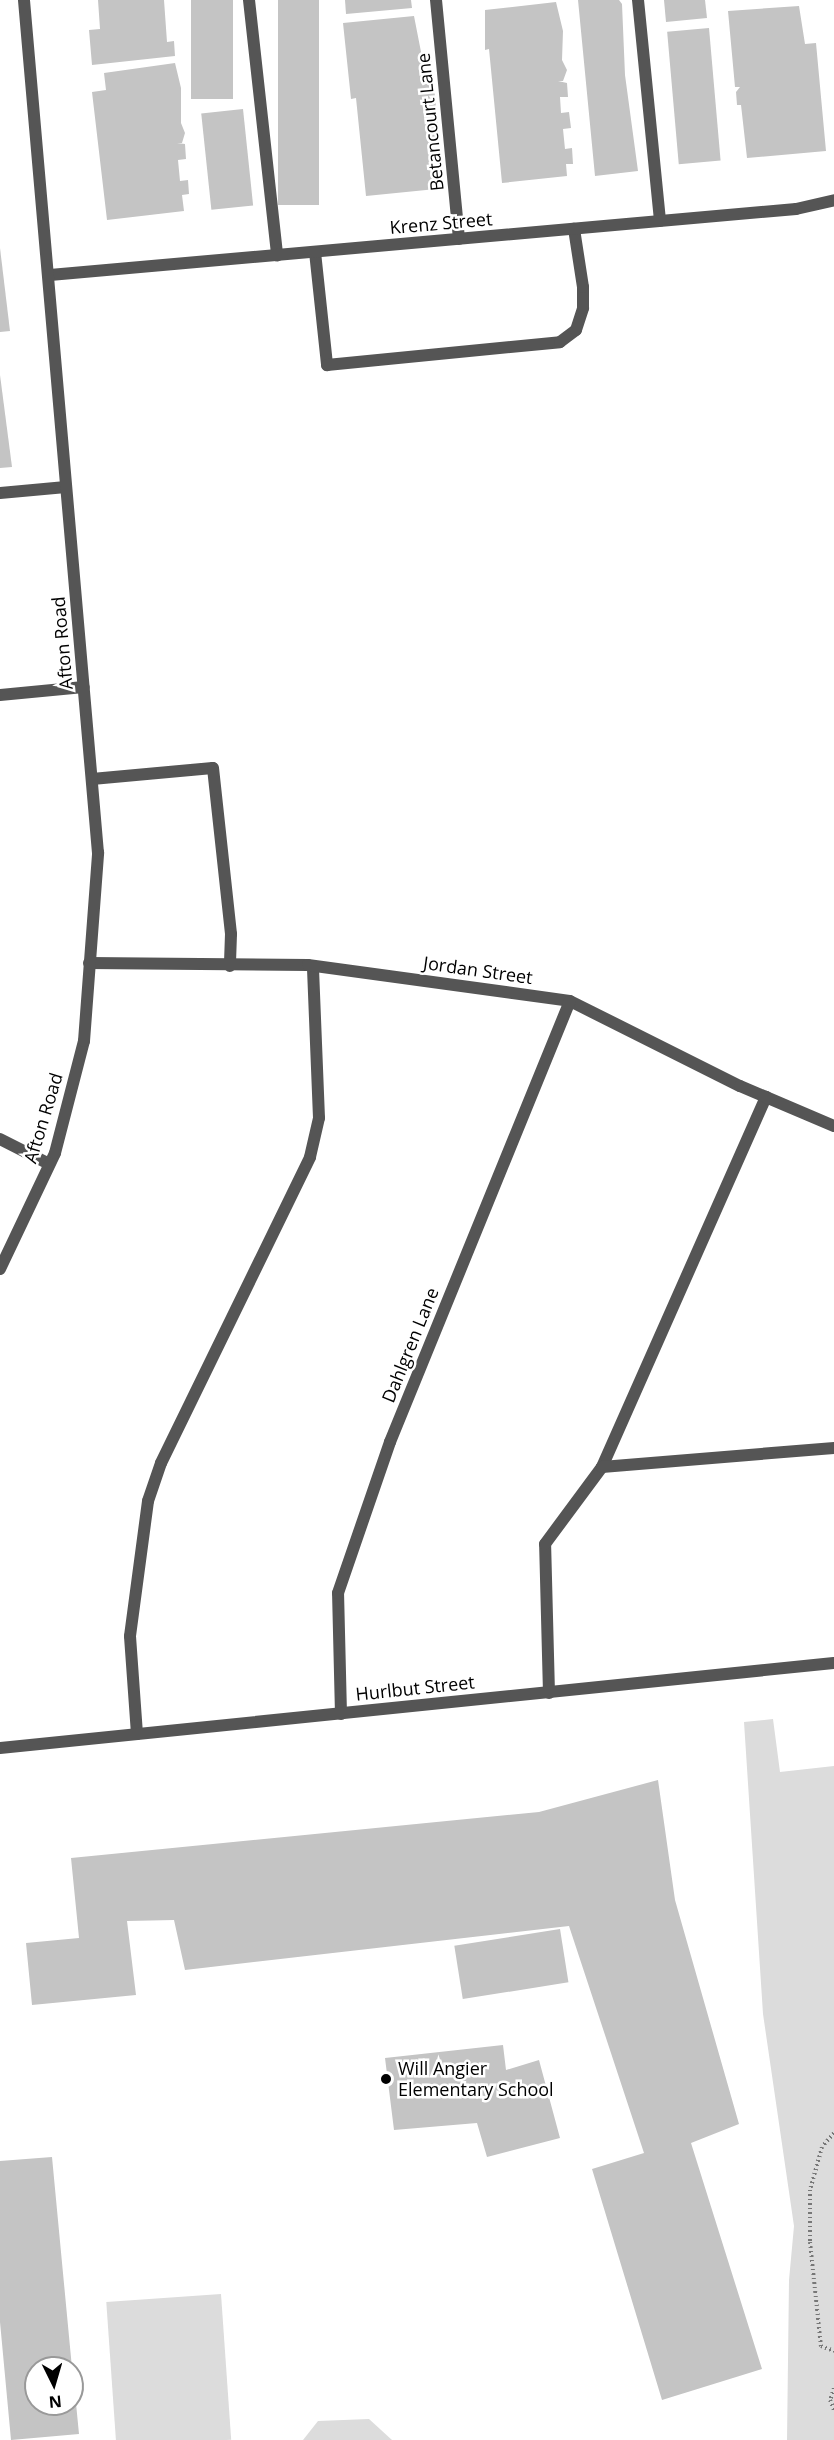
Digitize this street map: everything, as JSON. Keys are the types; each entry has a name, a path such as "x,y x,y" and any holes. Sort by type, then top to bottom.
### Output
{"street":[{"name":"Afton Road","path":"0,1269 49,1164 84,1041 98,853 50,275 24,0"},
{"path":"249,0 276,255"},
{"name":"Betancourt Lane","path":"436,0 459,240"},
{"path":"638,0 660,221"},
{"name":"Krenz Street","path":"50,275 796,209 834,200"},
{"path":"315,252 327,365 560,342 576,330 583,308 583,287 574,230"},
{"path":"0,493 66,487"},
{"path":"0,695 84,687"},
{"path":"92,779 213,768 231,934 230,966"},
{"name":"Jordan Street","path":"89,963 313,966 570,1001 766,1097 834,1126"},
{"path":"137,1734 130,1636 147,1501 161,1463 310,1157 319,1118 313,966"},
{"name":"Dahlgren Lane","path":"341,1714 338,1593 390,1442 570,1001"},
{"path":"549,1693 545,1544 602,1467 766,1097"},
{"path":"0,1138 49,1164"},
{"path":"602,1467 834,1448"},
{"name":"Hurlbut Street","path":"0,1748 834,1664"}],"path":[{"path":"834,2133 822,2147 810,2190 810,2242 821,2346 834,2351"},
{"path":"834,2388 830,2400 834,2410"}],"shaded area":[{"path":"773,1719 780,1772 834,1766 834,2440 787,2440 789,2280 794,2226 763,2014 744,1722"},
{"path":"221,2294 231,2440 116,2440 106,2302"},
{"path":"369,2419 392,2440 303,2440 318,2421"}],"building":[{"path":"98,0 164,0 167,42 174,41 175,56 92,65 89,30 100,29"},
{"path":"191,0 233,0 233,99 191,99"},
{"path":"278,0 319,0 319,205 278,205"},
{"path":"345,0 411,0 412,8 346,14"},
{"path":"578,0 619,0 622,4 625,75 638,171 595,176"},
{"path":"664,0 705,0 707,18 666,22"},
{"path":"556,2 563,31 562,60 567,70 563,81 558,81 567,83 568,97 560,97 561,113 569,112 571,128 563,129 565,149 572,148 573,164 566,164 567,176 502,183 489,49 485,50 485,10"},
{"path":"799,6 805,44 816,43 826,151 747,158 741,105 737,105 736,92 740,87 735,87 728,11"},
{"path":"414,16 422,57 431,56 441,158 434,159 436,189 366,196 356,98 351,99 343,23"},
{"path":"709,28 721,160 679,164 667,32"},
{"path":"175,63 181,88 181,123 185,133 182,143 177,143 185,144 186,159 178,160 180,181 188,180 189,194 182,195 184,211 107,220 92,92 106,90 104,73"},
{"path":"243,109 253,205 211,210 201,113"},
{"path":"0,248 10,331 0,332"},
{"path":"0,375 12,467 0,468"},
{"path":"658,1780 675,1900 739,2124 691,2143 762,2369 662,2400 592,2169 644,2153 569,1926 185,1970 174,1920 127,1921 136,1995 32,2005 26,1943 79,1938 71,1858 539,1812"},
{"path":"560,1929 568,1982 463,1999 454,1946"},
{"path":"503,2045 506,2070 539,2060 560,2138 487,2157 477,2123 394,2130 385,2058"},
{"path":"52,2157 71,2356 24,2356 24,2416 77,2416 79,2434 11,2440 0,2322 0,2161"}],"place":[{"name":"Will Angier Elementary School","path":"386,2079"}]}
